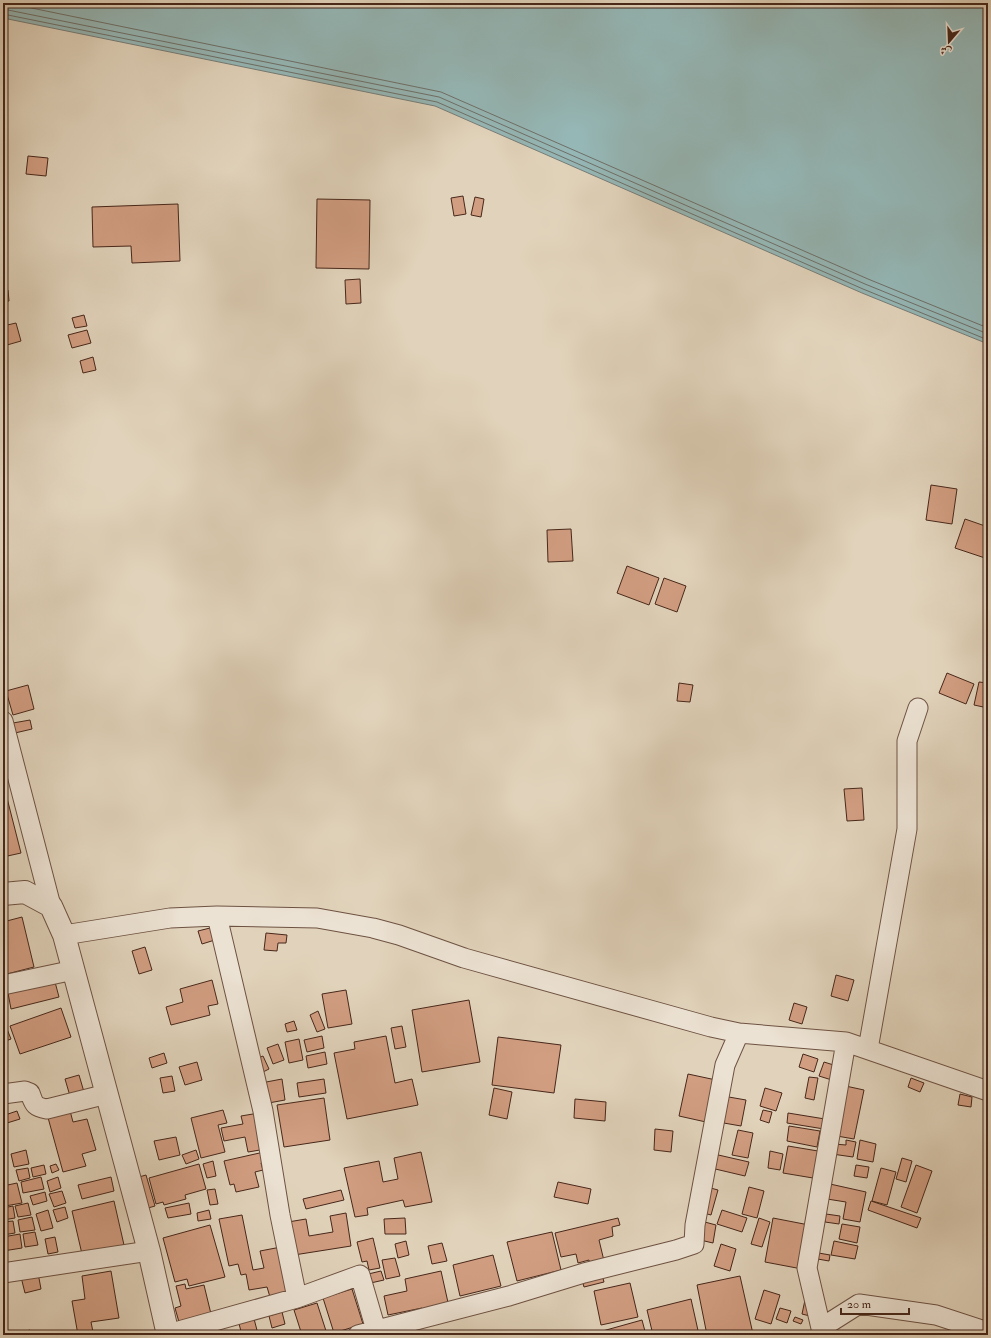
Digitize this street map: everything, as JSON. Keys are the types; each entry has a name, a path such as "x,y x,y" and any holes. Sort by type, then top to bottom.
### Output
{"street":[{"path":"868,1049 907,829 907,741 918,708"},
{"path":"3,721 52,906 64,935 74,970 149,1251 168,1334 297,1298 360,1275 367,1332 509,1296 584,1273 676,1250 694,1244 695,1225 725,1065 739,1033"},
{"path":"3,894 25,892 52,906"},
{"path":"64,935 122,927 170,918 217,916 317,918 373,928 399,935 464,958 531,978 711,1027 739,1033 846,1042 988,1091"},
{"path":"217,916 263,1111 280,1215 297,1298"},
{"path":"3,985 74,970"},
{"path":"846,1042 807,1268 821,1331 859,1304 936,1315 988,1332"},
{"path":"3,1094 25,1091 30,1093 34,1104 40,1108 47,1109 107,1094"},
{"path":"3,1273 149,1251"}],"water":[{"path":"3,3 988,3 988,344 862,293 435,106 3,18"}],"building":[{"path":"28,156 48,158 46,176 26,174"},
{"path":"463,196 466,214 454,216 451,198"},
{"path":"475,197 484,199 481,217 471,215"},
{"path":"317,199 370,200 369,269 316,268"},
{"path":"178,204 180,261 132,263 131,246 93,247 92,207"},
{"path":"360,279 361,303 346,304 345,280"},
{"path":"3,290 8,290 9,301 3,302"},
{"path":"84,315 87,326 75,328 72,318"},
{"path":"16,323 21,341 7,345 3,326"},
{"path":"87,330 91,343 72,348 68,335"},
{"path":"93,357 96,370 83,373 80,361"},
{"path":"931,485 957,489 952,524 926,520"},
{"path":"965,519 988,527 988,549 985,558 955,548"},
{"path":"571,529 573,561 548,562 547,530"},
{"path":"627,566 659,578 649,605 617,593"},
{"path":"664,578 686,586 677,612 655,604"},
{"path":"947,673 974,684 966,704 939,693"},
{"path":"979,682 988,683 988,708 974,705"},
{"path":"679,683 693,685 690,702 677,701"},
{"path":"28,685 34,709 13,715 6,691"},
{"path":"30,720 32,729 15,733 13,723"},
{"path":"862,788 864,820 847,821 844,789"},
{"path":"7,798 21,853 3,857 3,799"},
{"path":"22,917 34,967 3,975 3,922"},
{"path":"214,927 218,939 202,944 198,931"},
{"path":"266,933 287,935 286,943 278,943 277,951 264,950"},
{"path":"145,947 152,970 139,974 132,951"},
{"path":"836,975 854,980 848,1001 831,996"},
{"path":"212,980 218,1004 208,1006 210,1015 171,1025 166,1007 183,1002 180,989"},
{"path":"55,982 59,997 11,1009 8,993"},
{"path":"346,990 352,1024 328,1028 322,994"},
{"path":"469,1000 480,1062 422,1072 412,1010"},
{"path":"794,1003 807,1007 802,1024 789,1020"},
{"path":"61,1008 71,1037 20,1054 10,1026"},
{"path":"318,1011 325,1029 317,1032 310,1015"},
{"path":"3,1019 11,1039 3,1042"},
{"path":"294,1021 297,1030 287,1032 285,1024"},
{"path":"402,1026 406,1047 395,1049 391,1028"},
{"path":"322,1036 324,1048 307,1052 304,1040"},
{"path":"386,1036 395,1083 412,1079 418,1105 347,1119 334,1053 355,1049 354,1042"},
{"path":"498,1037 561,1045 554,1093 492,1085"},
{"path":"299,1039 303,1060 289,1063 285,1042"},
{"path":"278,1044 284,1060 273,1064 267,1048"},
{"path":"325,1052 327,1064 308,1068 306,1056"},
{"path":"164,1053 167,1063 152,1068 149,1058"},
{"path":"803,1054 818,1059 814,1072 799,1067"},
{"path":"263,1056 269,1069 261,1073 256,1059"},
{"path":"197,1062 202,1080 185,1085 179,1067"},
{"path":"824,1062 840,1067 835,1081 819,1076"},
{"path":"688,1074 716,1080 706,1122 679,1116"},
{"path":"79,1075 84,1092 70,1096 65,1079"},
{"path":"172,1076 175,1091 163,1093 160,1078"},
{"path":"809,1077 818,1078 814,1100 805,1098"},
{"path":"911,1078 924,1083 920,1092 908,1087"},
{"path":"282,1079 285,1100 263,1104 261,1083"},
{"path":"324,1079 326,1093 299,1097 297,1083"},
{"path":"841,1085 864,1090 854,1139 837,1136"},
{"path":"494,1088 512,1092 507,1119 489,1115"},
{"path":"765,1088 782,1093 776,1111 760,1106"},
{"path":"960,1094 972,1097 971,1107 958,1105"},
{"path":"723,1096 746,1100 741,1126 718,1122"},
{"path":"324,1098 330,1140 284,1147 277,1105"},
{"path":"575,1099 606,1102 605,1121 574,1118"},
{"path":"69,1107 73,1122 87,1119 96,1150 82,1154 86,1166 63,1172 47,1114"},
{"path":"223,1110 227,1123 218,1125 225,1152 201,1158 191,1118"},
{"path":"763,1110 772,1112 769,1123 760,1120"},
{"path":"17,1111 20,1119 7,1123 5,1115"},
{"path":"259,1113 266,1149 248,1152 245,1137 224,1141 221,1128 243,1124 241,1116"},
{"path":"788,1113 825,1119 824,1129 787,1123"},
{"path":"789,1126 820,1131 817,1147 787,1141"},
{"path":"655,1129 673,1131 671,1152 654,1150"},
{"path":"738,1130 753,1133 748,1158 732,1155"},
{"path":"176,1137 180,1155 159,1160 154,1141"},
{"path":"846,1140 856,1142 853,1157 832,1154 834,1144 846,1145"},
{"path":"860,1140 876,1144 873,1162 857,1159"},
{"path":"788,1146 818,1151 813,1178 783,1173"},
{"path":"26,1150 29,1164 14,1167 11,1154"},
{"path":"196,1150 199,1159 186,1164 182,1155"},
{"path":"770,1151 783,1154 780,1170 768,1168"},
{"path":"264,1152 266,1162 261,1163 263,1170 255,1172 259,1187 236,1192 234,1184 230,1185 224,1161"},
{"path":"421,1152 432,1202 405,1207 403,1200 367,1208 368,1215 355,1217 344,1168 379,1161 383,1182 398,1179 394,1158"},
{"path":"714,1154 749,1162 745,1176 711,1168"},
{"path":"902,1158 912,1161 906,1182 896,1179"},
{"path":"213,1161 216,1176 207,1178 203,1164"},
{"path":"56,1164 59,1170 52,1173 50,1166"},
{"path":"199,1164 206,1189 185,1195 186,1199 164,1205 163,1202 156,1204 149,1178"},
{"path":"44,1165 46,1174 33,1177 31,1168"},
{"path":"856,1165 869,1167 867,1178 854,1176"},
{"path":"916,1165 932,1171 917,1213 901,1207"},
{"path":"28,1168 30,1178 19,1181 16,1170"},
{"path":"881,1168 896,1172 887,1205 872,1201"},
{"path":"146,1175 155,1206 148,1208 139,1177"},
{"path":"41,1177 44,1189 23,1193 21,1182"},
{"path":"58,1177 61,1188 50,1192 47,1181"},
{"path":"111,1177 114,1191 82,1199 78,1185"},
{"path":"558,1182 591,1189 588,1204 554,1197"},
{"path":"17,1183 22,1203 5,1206 3,1186"},
{"path":"830,1184 866,1192 860,1222 843,1219 846,1202 827,1199"},
{"path":"707,1187 718,1190 711,1215 700,1212"},
{"path":"749,1187 764,1191 757,1218 742,1214"},
{"path":"215,1189 218,1204 210,1205 207,1190"},
{"path":"341,1190 344,1200 306,1209 303,1199"},
{"path":"62,1191 66,1203 54,1207 49,1194"},
{"path":"45,1192 47,1201 33,1205 30,1196"},
{"path":"114,1201 124,1245 82,1254 72,1211"},
{"path":"871,1201 921,1218 917,1228 868,1210"},
{"path":"28,1203 31,1215 18,1217 15,1206"},
{"path":"189,1203 191,1214 168,1218 165,1208"},
{"path":"13,1206 15,1218 3,1220 3,1208"},
{"path":"65,1207 68,1218 57,1222 53,1210"},
{"path":"48,1210 53,1228 41,1231 36,1214"},
{"path":"209,1210 211,1219 198,1221 197,1213"},
{"path":"722,1210 747,1218 742,1232 717,1224"},
{"path":"346,1213 351,1246 294,1255 288,1222 306,1219 309,1236 333,1232 330,1216"},
{"path":"826,1214 840,1216 839,1224 825,1222"},
{"path":"242,1215 253,1270 264,1268 260,1251 281,1247 290,1293 270,1297 267,1287 249,1290 246,1274 241,1275 238,1264 229,1266 219,1219"},
{"path":"32,1217 35,1230 20,1232 18,1220"},
{"path":"405,1218 406,1234 385,1234 384,1219"},
{"path":"618,1218 620,1225 612,1227 613,1236 599,1240 605,1265 591,1268 589,1260 578,1263 576,1254 561,1257 555,1233"},
{"path":"759,1218 770,1222 762,1247 751,1244"},
{"path":"773,1218 809,1225 802,1269 765,1262"},
{"path":"13,1221 15,1233 3,1235 3,1222"},
{"path":"701,1221 716,1225 713,1243 696,1239"},
{"path":"842,1224 860,1227 857,1243 839,1239"},
{"path":"210,1225 225,1277 189,1286 187,1279 175,1282 163,1238"},
{"path":"35,1232 38,1245 25,1247 23,1234"},
{"path":"552,1232 561,1270 517,1281 507,1242"},
{"path":"20,1234 22,1248 3,1251 3,1237"},
{"path":"55,1237 58,1252 48,1254 45,1239"},
{"path":"373,1238 380,1268 369,1270 367,1261 362,1262 357,1242"},
{"path":"406,1241 409,1255 398,1258 395,1244"},
{"path":"834,1241 858,1246 855,1259 831,1255"},
{"path":"442,1243 447,1261 432,1264 428,1246"},
{"path":"721,1244 736,1249 730,1271 714,1266"},
{"path":"813,1252 830,1255 829,1261 812,1258"},
{"path":"493,1255 501,1286 460,1296 453,1265"},
{"path":"395,1258 400,1276 386,1279 382,1260"},
{"path":"111,1271 119,1318 91,1322 93,1332 78,1335 72,1301 85,1299 82,1276"},
{"path":"381,1271 384,1280 366,1284 364,1275"},
{"path":"441,1271 449,1307 423,1312 422,1308 388,1315 384,1296 407,1291 405,1279"},
{"path":"601,1271 604,1282 584,1287 581,1276"},
{"path":"38,1273 41,1289 25,1293 21,1277"},
{"path":"740,1276 753,1334 707,1335 697,1285"},
{"path":"630,1283 638,1317 601,1325 594,1291"},
{"path":"185,1284 186,1289 204,1285 211,1314 179,1322 175,1308 181,1306 176,1286"},
{"path":"352,1289 363,1324 334,1333 323,1298"},
{"path":"764,1290 780,1295 771,1324 755,1319"},
{"path":"691,1299 699,1335 653,1335 647,1310"},
{"path":"805,1300 810,1316 802,1314"},
{"path":"317,1303 327,1334 302,1335 294,1310"},
{"path":"780,1308 791,1311 787,1323 776,1319"},
{"path":"282,1312 285,1324 272,1328 269,1316"},
{"path":"253,1315 258,1334 263,1332 263,1335 242,1335 238,1320"},
{"path":"795,1317 803,1320 801,1324 793,1321"},
{"path":"642,1320 646,1335 600,1335 599,1332"},
{"path":"30,1330 31,1335 11,1335"}]}
